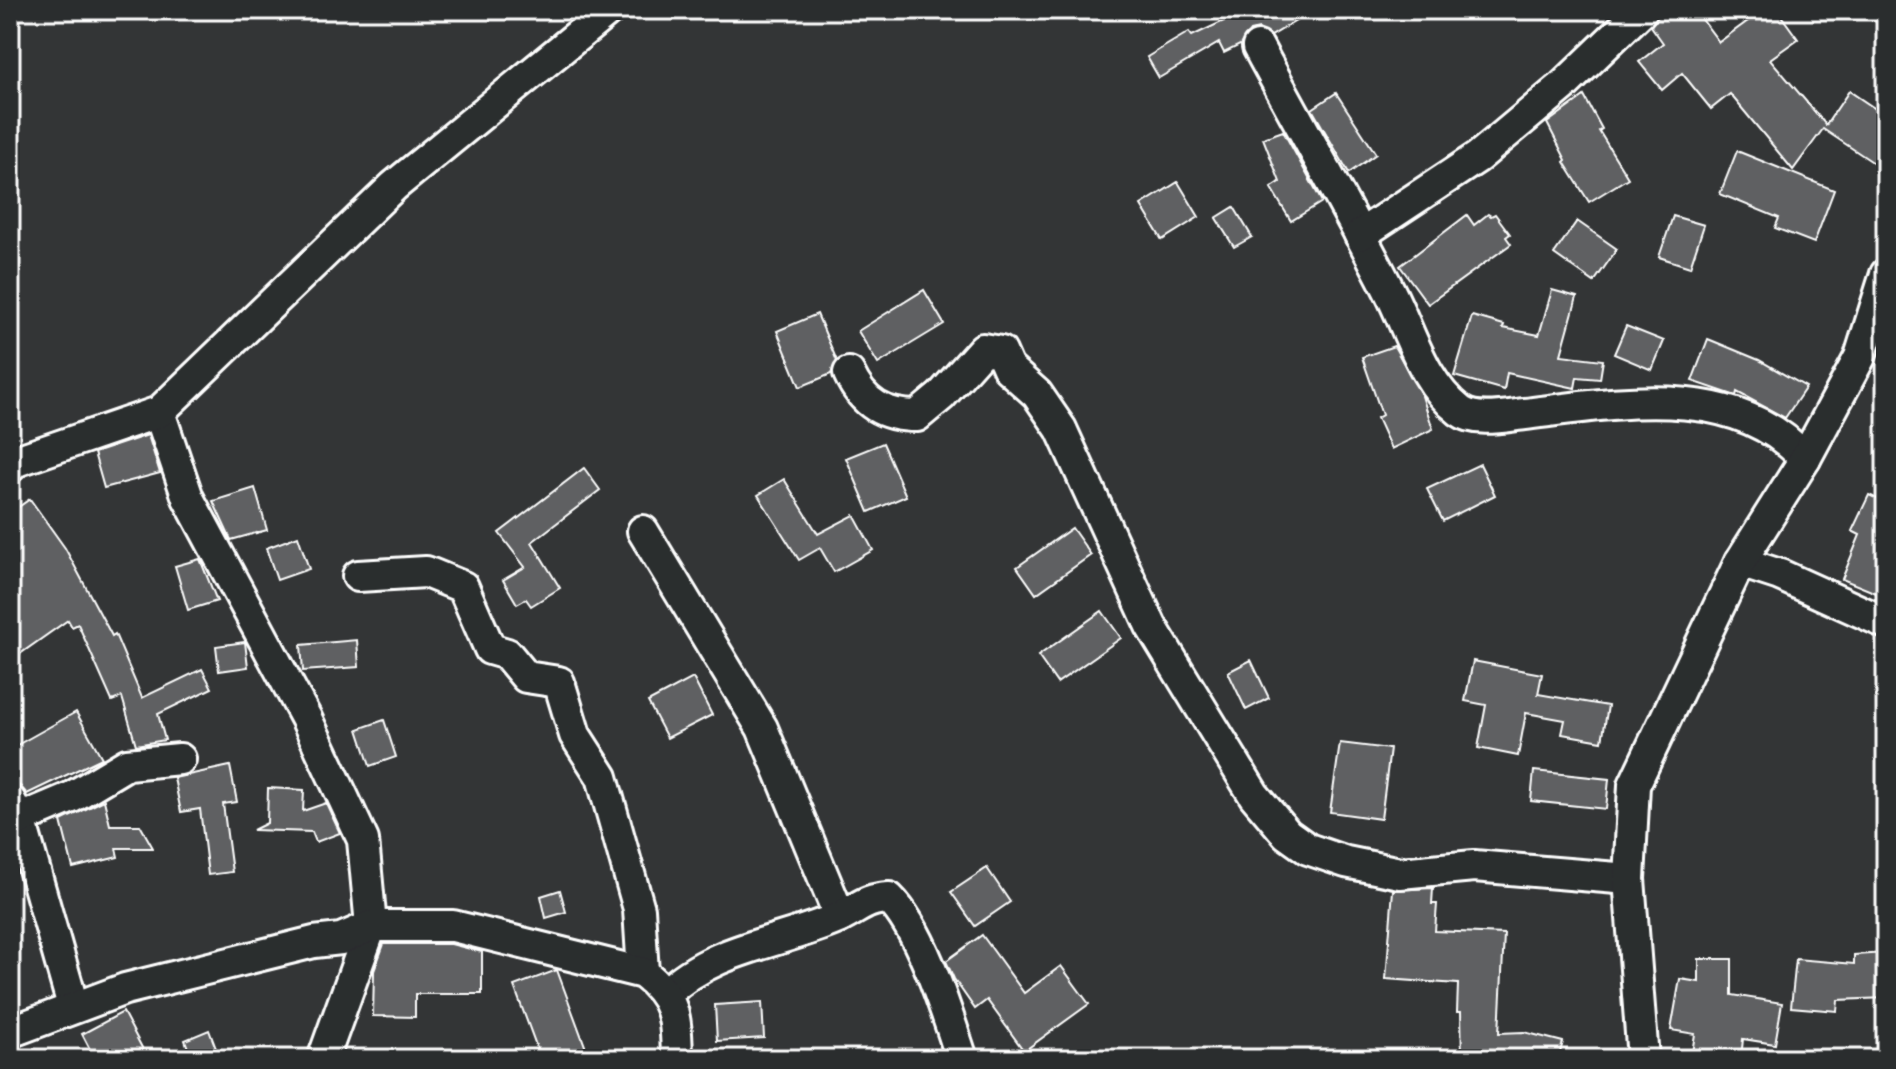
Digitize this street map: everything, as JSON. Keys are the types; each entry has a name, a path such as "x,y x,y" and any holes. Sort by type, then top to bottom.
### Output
{"street":[{"path":"10,467 16,461 159,412 394,186 609,10"},
{"path":"1360,235 1478,157 1563,86 1642,10"},
{"path":"1258,47 1360,235 1424,369 1459,410 1470,416 1500,417 1663,401 1722,410 1776,432 1805,459"},
{"path":"1643,1059 1629,879 1634,785 1740,562 1805,459 1860,357 1886,274"},
{"path":"849,373 857,391 877,410 894,416 917,416 941,396 983,349 1001,352 1008,368 1037,394 1061,429 1151,626 1199,707 1254,795 1287,834 1308,849 1346,862 1400,873 1474,866 1629,879"},
{"path":"159,412 188,498 306,718 363,840 371,926 323,1059"},
{"path":"643,531 762,728 840,917"},
{"path":"1740,562 1780,575 1886,623"},
{"path":"358,576 426,572 463,587 490,649 507,654 526,677 559,682 575,735 602,777 639,909 643,973"},
{"path":"73,1006 15,810 72,797 127,764 180,759"},
{"path":"667,993 685,975 726,956 840,917 869,899 889,898 902,910 929,969 962,1059"},
{"path":"10,1032 125,989 314,942 341,939 371,926 453,926 643,973 667,993 676,1023 677,1059"}],"building":[{"path":"1247,10 1314,10 1271,36 1259,29 1250,31 1240,45 1224,53 1219,43 1159,78 1147,57 1189,32 1192,36"},
{"path":"1663,10 1695,10 1719,42 1763,10 1777,10 1798,39 1770,59 1826,125 1849,91 1886,116 1886,171 1823,129 1793,170 1730,94 1711,109 1682,73 1662,90 1639,62 1663,43 1651,26"},
{"path":"1336,93 1376,154 1349,173 1312,109"},
{"path":"1584,96 1602,129 1599,131 1628,178 1589,202 1564,162 1566,160 1547,123"},
{"path":"1283,131 1322,202 1291,221 1271,188 1280,182 1263,138"},
{"path":"1737,151 1834,190 1814,243 1775,228 1779,218 1720,194"},
{"path":"1178,182 1199,217 1162,240 1141,205"},
{"path":"1234,207 1252,237 1234,247 1216,218"},
{"path":"1488,214 1495,214 1510,234 1506,237 1511,244 1428,304 1400,266 1467,215 1474,225"},
{"path":"1673,216 1704,225 1690,267 1659,257"},
{"path":"1577,221 1617,249 1594,282 1554,254"},
{"path":"924,290 944,324 878,364 858,331"},
{"path":"1552,290 1577,297 1561,355 1603,360 1600,379 1577,377 1575,388 1507,373 1504,390 1454,376 1472,316 1504,325 1503,328 1539,335"},
{"path":"817,314 837,361 831,374 800,387 777,331"},
{"path":"1626,326 1664,341 1652,370 1614,354"},
{"path":"1708,339 1759,360 1806,387 1785,418 1737,392 1736,396 1692,381"},
{"path":"1394,346 1422,396 1433,429 1391,449 1377,418 1382,415 1362,357"},
{"path":"148,435 160,473 104,488 94,453"},
{"path":"883,443 906,496 869,512 846,458"},
{"path":"1480,464 1495,495 1443,521 1427,489"},
{"path":"584,468 600,490 532,542 560,588 531,606 526,599 517,604 503,580 525,567 499,533"},
{"path":"784,479 818,534 854,515 873,550 834,572 820,548 799,560 758,495"},
{"path":"255,488 267,530 231,540 213,501"},
{"path":"1869,495 1886,503 1886,597 1842,579 1860,535 1852,531"},
{"path":"30,499 65,548 112,636 115,634 142,698 202,669 212,688 158,714 165,740 136,745 122,697 112,701 78,624 72,627 68,620 10,661 10,513"},
{"path":"1072,528 1091,555 1036,594 1017,567"},
{"path":"298,536 309,569 277,580 266,548"},
{"path":"200,559 217,601 188,610 175,566"},
{"path":"1102,611 1121,638 1057,683 1038,656"},
{"path":"357,640 359,667 303,671 301,645"},
{"path":"245,642 248,667 219,671 216,646"},
{"path":"1251,660 1269,698 1246,710 1228,672"},
{"path":"1473,661 1542,674 1538,694 1608,706 1602,741 1562,734 1565,720 1526,713 1518,756 1478,748 1486,705 1465,701"},
{"path":"693,678 712,715 667,738 648,702"},
{"path":"76,712 102,758 27,794 20,786 10,783 10,749"},
{"path":"384,720 396,757 370,766 358,729"},
{"path":"1340,743 1390,749 1381,819 1330,812"},
{"path":"230,766 237,802 223,804 232,872 208,875 200,809 181,812 174,778"},
{"path":"1534,771 1609,779 1606,809 1531,801"},
{"path":"268,788 304,790 303,811 326,803 340,833 316,842 312,832 253,830 267,823"},
{"path":"104,800 110,825 140,825 153,848 116,848 118,857 73,868 61,821"},
{"path":"987,868 1010,902 975,926 951,892"},
{"path":"1433,888 1432,904 1437,904 1435,931 1504,934 1499,1033 1524,1032 1563,1042 1558,1059 1462,1059 1461,1012 1457,1012 1458,984 1386,979 1393,890"},
{"path":"560,890 566,912 546,918 541,896"},
{"path":"982,935 1024,993 1061,966 1089,1004 1024,1051 987,1000 975,1009 954,979 946,961"},
{"path":"384,944 451,944 482,952 482,994 415,994 415,1017 373,1016 374,971"},
{"path":"1886,953 1886,998 1838,1000 1837,1011 1791,1007 1796,959 1854,964 1854,955"},
{"path":"1699,959 1732,959 1732,995 1782,1003 1775,1044 1743,1039 1741,1059 1691,1059 1695,1034 1671,1030 1680,979 1699,982"},
{"path":"557,970 588,1054 576,1059 541,1059 514,986"},
{"path":"762,1002 764,1038 717,1041 715,1005"},
{"path":"123,1012 148,1059 95,1059 82,1034"},
{"path":"209,1030 220,1059 192,1059 185,1040"}]}
